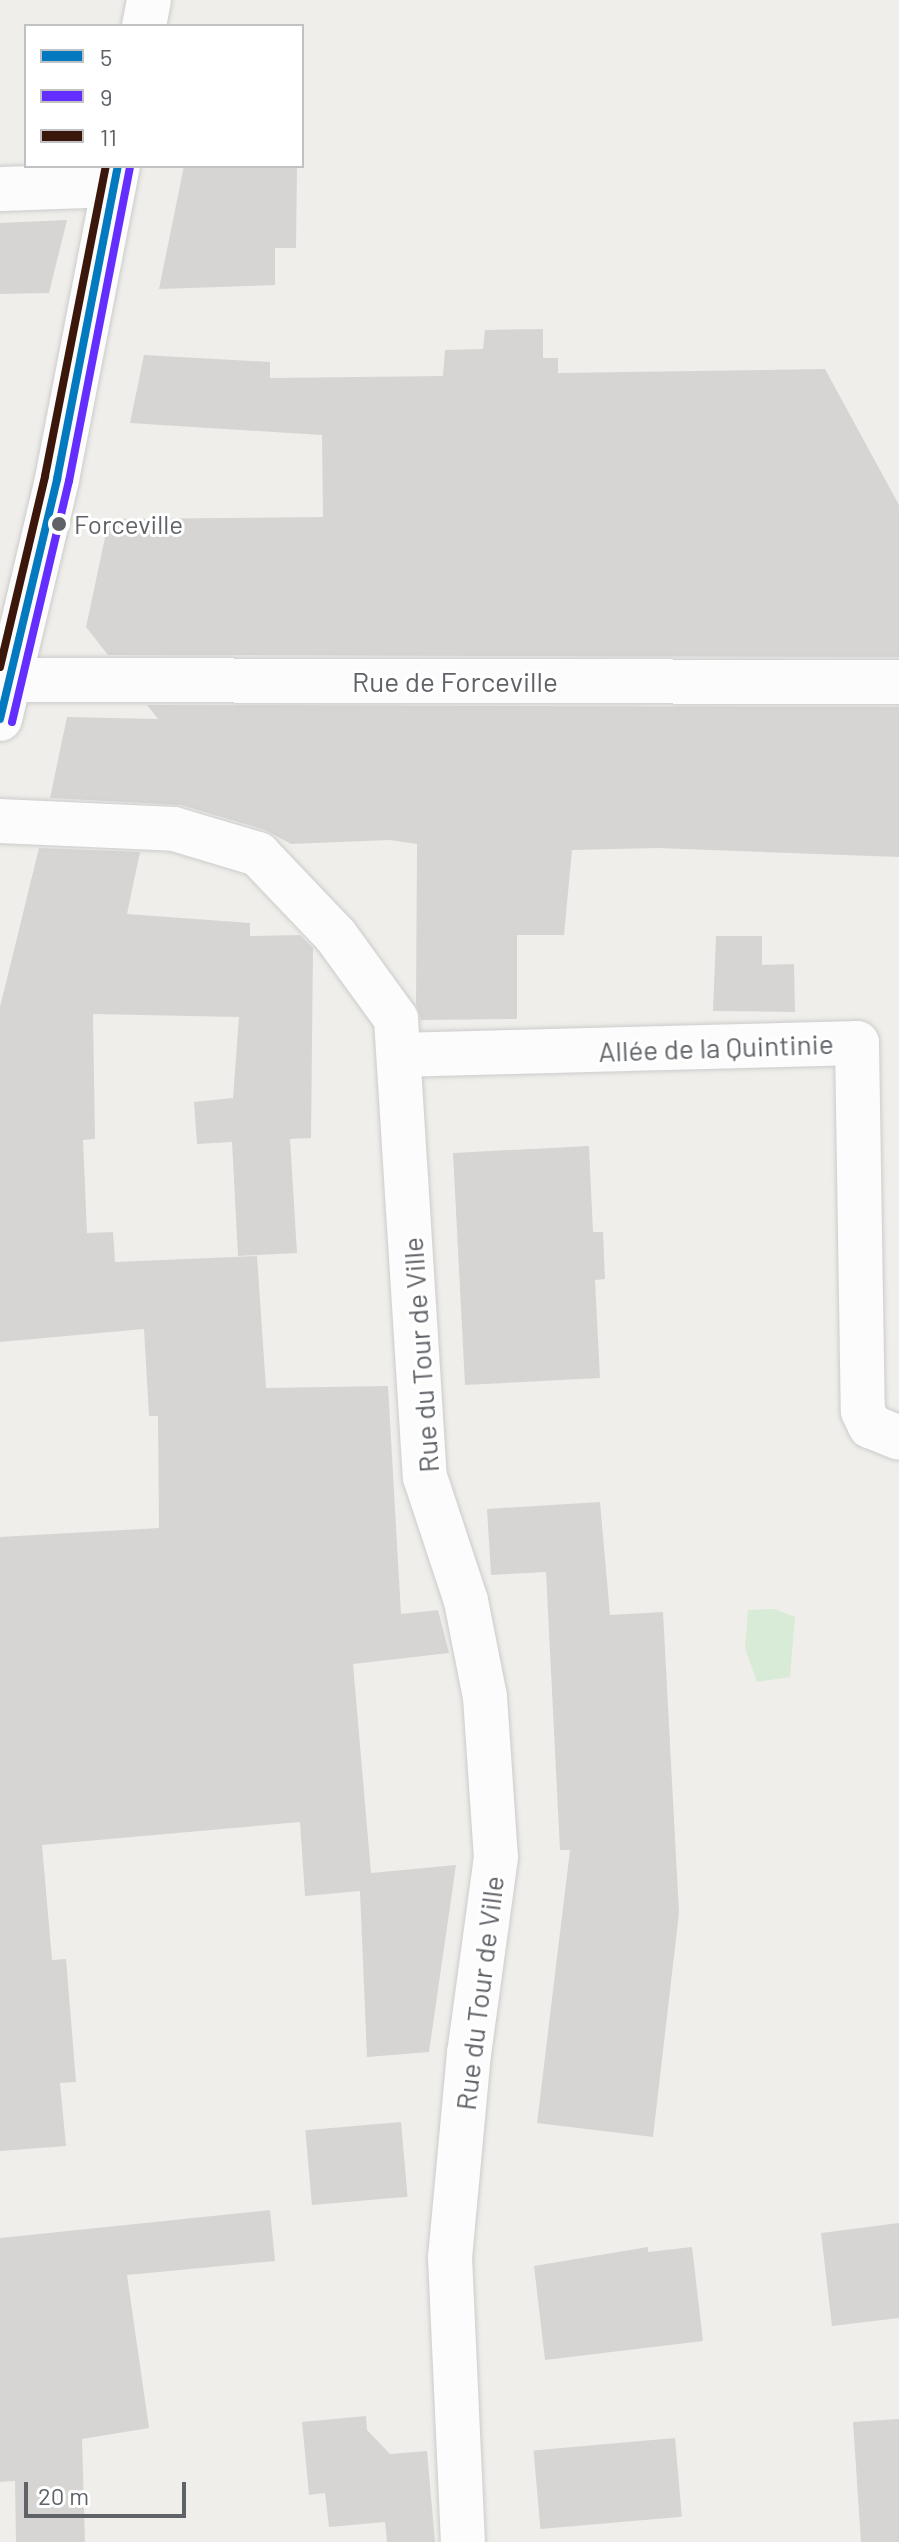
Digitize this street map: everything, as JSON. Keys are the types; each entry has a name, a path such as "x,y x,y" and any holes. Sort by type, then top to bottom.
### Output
{"street":[{"path":"144,24 149,0"},
{"path":"0,189 116,175 57,479 5,700"},
{"name":"Rue de Forceville","path":"5,700 899,682"},
{"name":"Rue du Tour de Ville","path":"0,821 174,829 258,854 336,936 396,1019 425,1477 466,1601 485,1697 496,1857 469,2053 450,2257 463,2542"},
{"name":"Allée de la Quintinie","path":"399,1055 857,1043 863,1411 870,1426 899,1438"}],"green space":[{"path":"774,1609 795,1617 790,1677 757,1682 745,1648 748,1610"}],"building":[{"path":"184,168 297,168 296,248 275,248 275,285 159,289"},
{"path":"67,220 49,293 0,294 0,223"},
{"path":"543,329 543,358 558,358 558,373 825,369 899,505 899,657 108,655 86,627 109,519 323,517 322,435 130,423 144,355 270,362 270,378 443,376 445,350 483,349 485,330"},
{"path":"147,705 899,707 899,857 658,848 572,850 564,935 517,935 517,1019 421,1020 416,1004 417,844 390,840 291,844 265,830 181,805 50,798 67,717 158,719"},
{"path":"39,848 140,852 127,914 250,923 250,936 300,935 313,948 311,1138 290,1139 297,1253 238,1256 232,1142 197,1144 194,1102 233,1098 239,1017 93,1014 95,1139 83,1140 87,1233 113,1232 115,1262 257,1256 266,1388 388,1386 401,1614 438,1610 449,1653 353,1664 371,1873 456,1865 429,2052 367,2057 360,1891 305,1896 300,1822 42,1845 52,1960 66,1959 76,2082 60,2083 66,2146 0,2151 0,1537 159,1528 158,1416 149,1416 144,1329 0,1342 0,1007"},
{"path":"716,936 762,936 762,965 794,964 795,1012 713,1011"},
{"path":"589,1146 593,1232 603,1232 605,1279 595,1280 600,1378 465,1385 453,1153"},
{"path":"600,1502 610,1615 663,1612 679,1913 653,2137 537,2123 570,1850 560,1850 546,1572 491,1575 487,1509"},
{"path":"401,2122 408,2197 312,2205 305,2130"},
{"path":"270,2210 275,2261 127,2275 149,2428 82,2439 85,2542 16,2542 15,2481 0,2482 0,2238"},
{"path":"899,2223 899,2318 832,2326 821,2233"},
{"path":"648,2247 648,2252 692,2247 703,2341 545,2360 534,2266"},
{"path":"366,2416 367,2430 390,2454 427,2451 435,2542 387,2542 385,2522 329,2527 325,2493 309,2495 302,2422"},
{"path":"899,2419 899,2542 861,2542 853,2422"},
{"path":"675,2438 682,2517 540,2529 534,2450"}],"transit line":[{"name":"11","path":"0,667 45,476 106,168"},
{"name":"5","path":"0,719 57,479 118,168"},
{"name":"9","path":"12,722 69,481 130,168"}],"place":[{"name":"Forceville","path":"59,524"}]}
